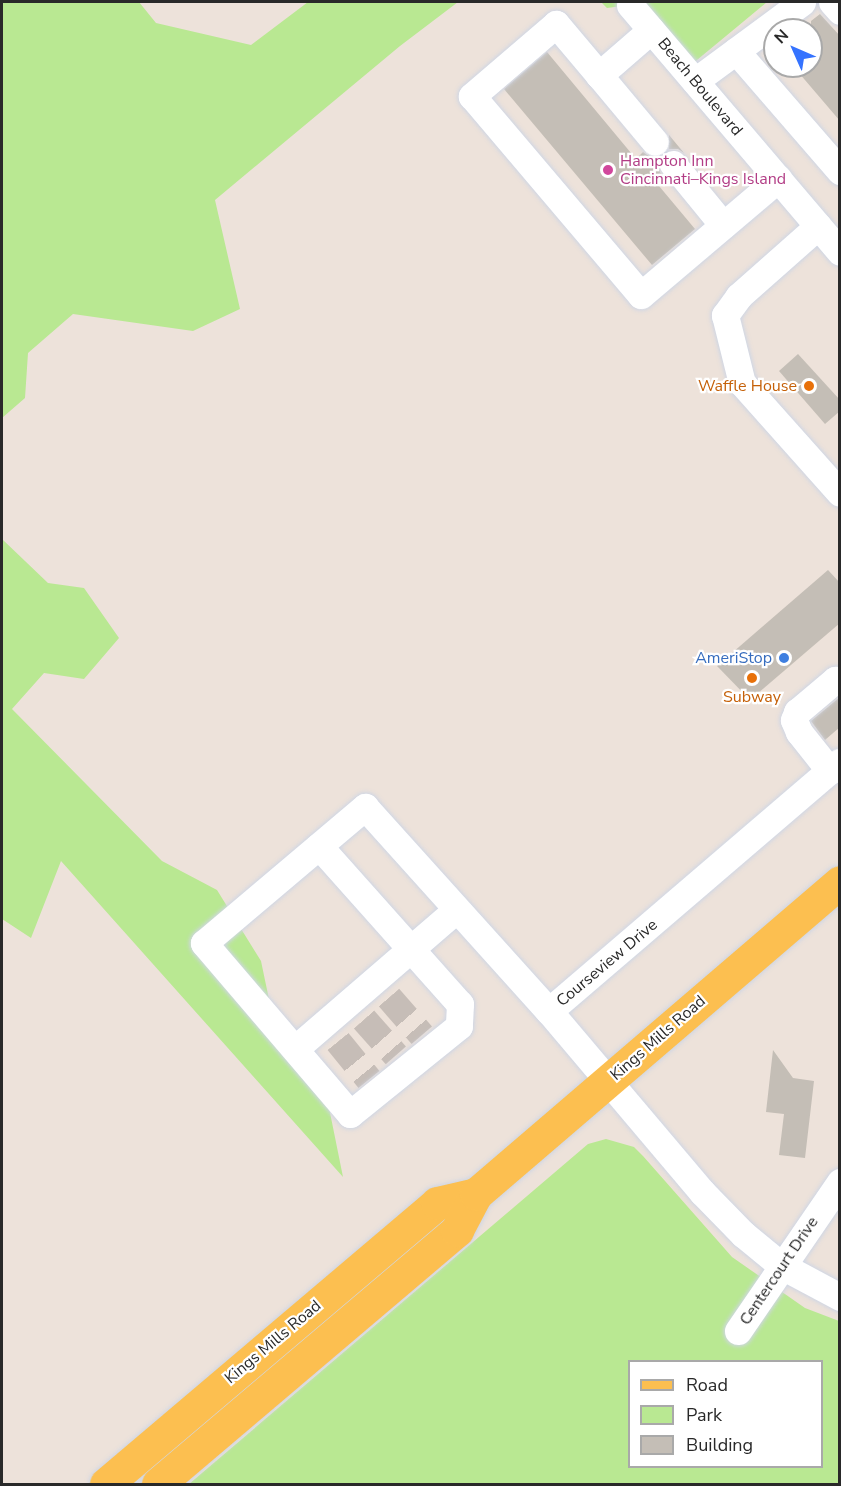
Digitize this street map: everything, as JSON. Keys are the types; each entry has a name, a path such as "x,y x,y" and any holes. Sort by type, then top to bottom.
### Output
{"main road":[{"name":"Kings Mills Road","path":"158,1485 457,1230 476,1194 840,882"},
{"name":"Kings Mills Road","path":"105,1485 437,1203 476,1194"}],"street":[{"path":"695,81 802,2"},
{"path":"832,2 840,10"},
{"name":"Beach Boulevard","path":"630,5 840,252"},
{"path":"655,142 556,24 472,96 641,295 778,179"},
{"path":"599,75 651,30"},
{"path":"736,51 840,171"},
{"path":"673,164 723,225"},
{"path":"818,226 739,296 725,315 742,383 840,493"},
{"path":"835,766 800,732 794,720 797,712 835,680 840,680"},
{"name":"Courseview Drive","path":"835,766 549,1011 702,1192 743,1234 782,1266 840,1297"},
{"path":"319,846 460,1004 459,1026 427,1041 401,1061 374,1085 350,1114 204,943 365,807 549,1011"},
{"path":"296,1048 331,1033 382,989 411,950 456,910"},
{"name":"Centercourt Drive","path":"738,1331 840,1182"}],"green space":[{"path":"2,2 139,2 156,23 251,45 308,2 458,2 400,46 215,200 240,309 193,331 73,314 28,353 25,398 2,418"},
{"path":"601,2 767,2 685,70 630,5 607,8"},
{"path":"2,539 48,583 84,588 119,638 84,679 44,673 12,709 162,861 217,890 261,961 271,1009 320,1063 343,1177 61,861 31,938 2,919"},
{"path":"606,1139 634,1147 732,1257 805,1308 839,1321 839,1484 189,1484 588,1144"}],"building":[{"path":"820,14 840,36 840,121 803,78 823,78 823,18 815,18"},
{"name":"Hampton Inn Cincinnati–Kings Island","path":"547,52 636,159 643,152 650,157 659,157 657,166 661,174 654,180 695,229 652,265 504,89"},
{"path":"669,135 684,153 678,149 669,149"},
{"name":"Waffle House","path":"798,354 840,400 840,411 825,424 779,371"},
{"path":"828,570 840,583 840,623 750,700 717,666"},
{"path":"840,697 840,727 825,740 811,721"},
{"path":"773,1050 793,1078 814,1081 805,1158 779,1155 784,1114 766,1112"}],"tunnel":[{"path":"389,997 422,1035"},
{"path":"364,1019 396,1055"},
{"path":"338,1041 369,1079"}],"place":[{"name":"Hampton Inn Cincinnati–Kings Island","path":"608,170"},
{"name":"Waffle House","path":"809,386"},
{"name":"AmeriStop","path":"784,658"},
{"name":"Subway","path":"752,678"}]}
